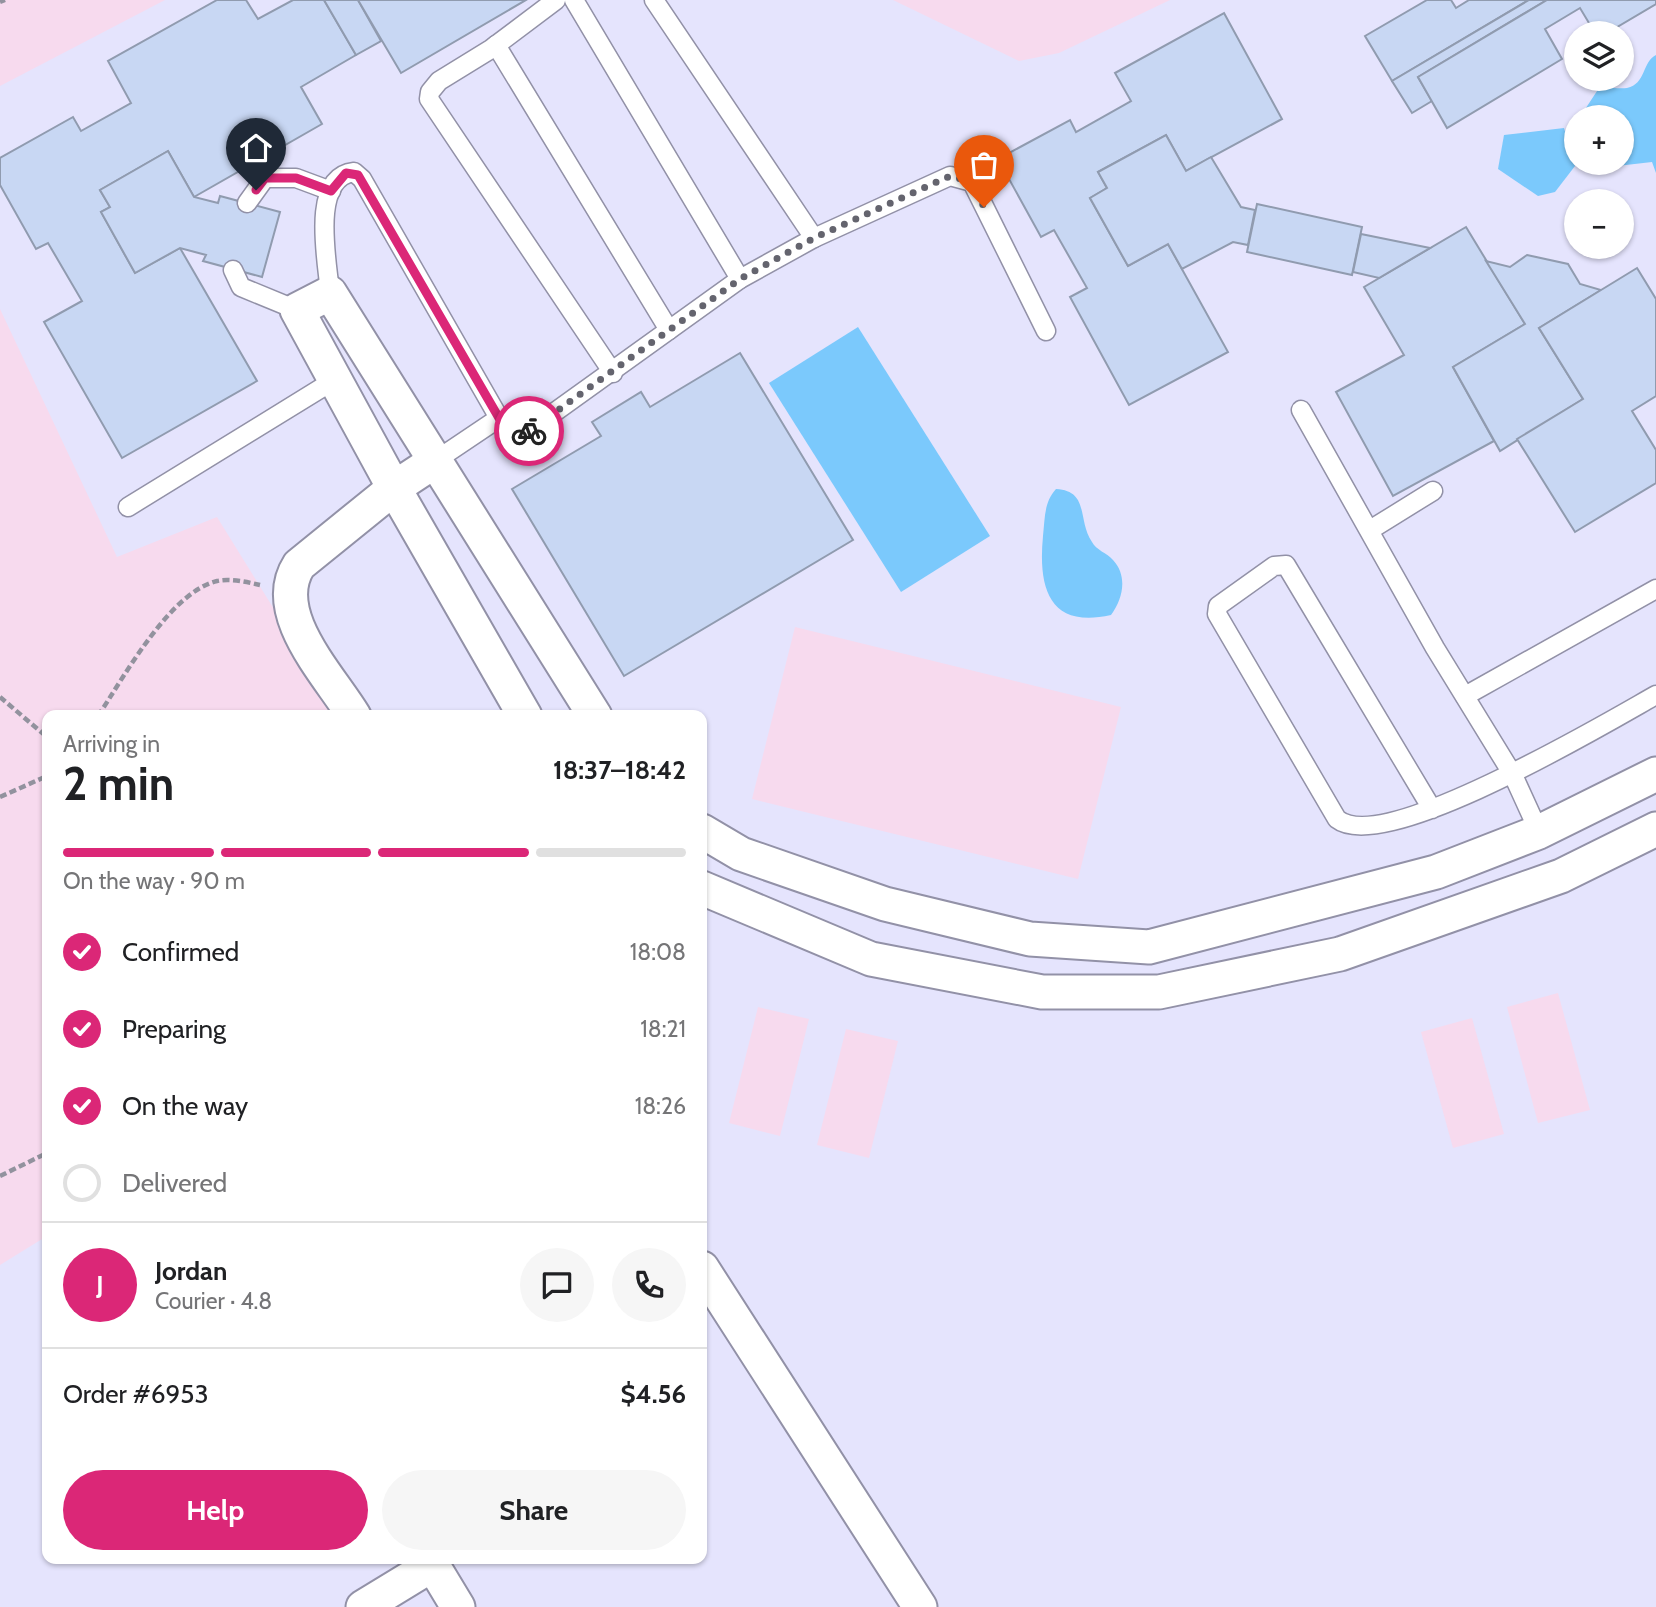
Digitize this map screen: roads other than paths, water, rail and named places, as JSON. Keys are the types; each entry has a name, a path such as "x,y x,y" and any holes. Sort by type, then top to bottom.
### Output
{"street":[{"path":"522,710 394,488 298,310 330,293 591,710"},
{"path":"350,710 295,626 290,607 292,576 299,565 394,488 435,461"},
{"path":"707,834 741,855 885,904 1030,939 1149,947 1436,872 1539,832 1656,774"},
{"path":"707,890 871,959 1042,992 1160,992 1340,954 1561,876 1656,829"},
{"path":"1539,832 1561,876"},
{"path":"1436,872 1455,915"},
{"path":"1107,992 1108,944"},
{"path":"707,1276 920,1607"},
{"path":"363,1607 427,1564"},
{"path":"431,1564 458,1607"}],"lane":[{"path":"556,0 496,46 439,81 430,92 429,99 613,373"},
{"path":"574,0 740,279"},
{"path":"654,0 814,238"},
{"path":"496,46 669,330"},
{"path":"330,293 323,210 331,191 346,173 354,173 362,179 499,418 509,430 527,432 613,373 740,279 814,238 950,176 972,182 1045,331"},
{"path":"247,203 265,178 296,178 331,191"},
{"path":"233,270 241,287 298,310"},
{"path":"128,507 336,379"},
{"path":"1301,410 1513,775 1539,832"},
{"path":"435,461 499,418"},
{"path":"1370,530 1433,491"},
{"path":"1432,809 1286,565 1274,566 1218,606 1217,614 1337,819 1347,826 1359,828 1432,809 1513,775 1656,695"},
{"path":"1465,696 1656,589"}],"water":[{"path":"1656,55 1656,173 1652,162 1634,164 1634,105 1588,105 1597,91 1634,91 1634,85"},
{"path":"1564,128 1564,175 1568,175 1555,192 1538,196 1498,169 1504,135"},
{"path":"858,327 990,536 901,592 769,383"},
{"path":"1056,489 1074,495 1092,542 1118,566 1122,580 1121,595 1111,615 1090,618 1074,616 1061,610 1046,588 1042,555 1044,523 1047,505"}]}
